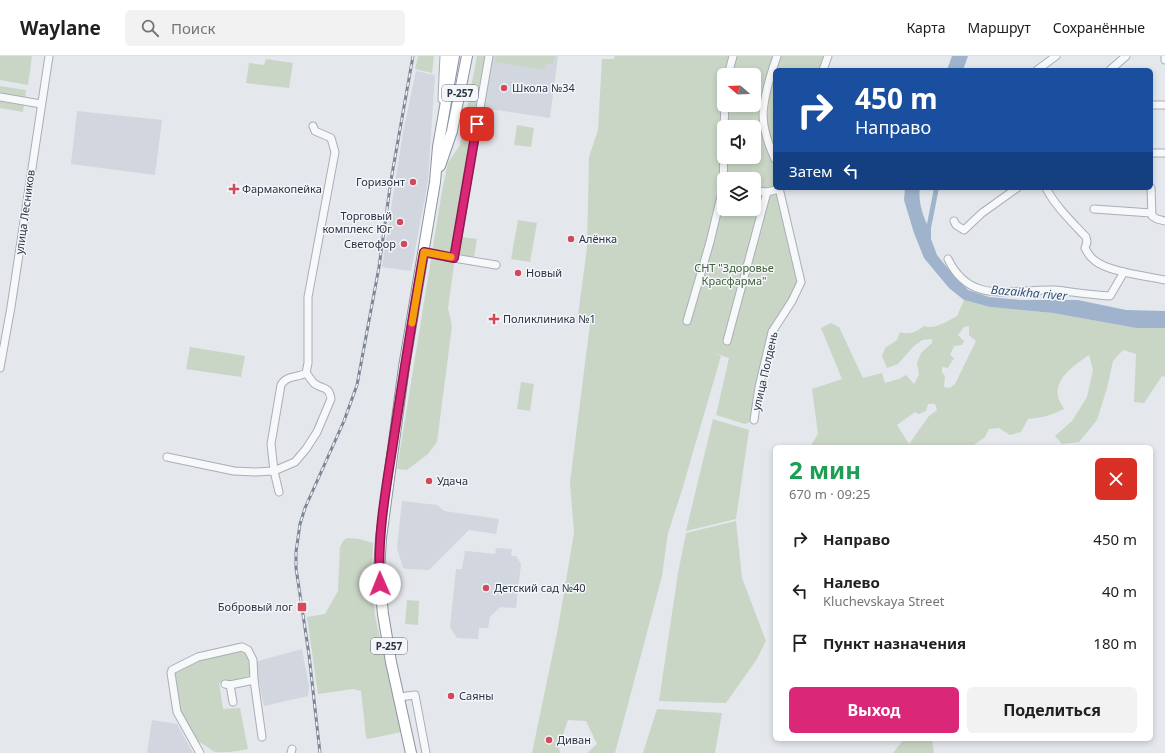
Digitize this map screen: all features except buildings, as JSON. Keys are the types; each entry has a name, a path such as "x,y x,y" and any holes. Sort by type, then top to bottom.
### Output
{"highway":[{"name":"Р-257","path":"411,753 391,662 380,594 380,538 404,367 436,179 438,147 454,56"},
{"name":"Р-257","path":"436,179 452,131 467,56"}],"main road":[{"path":"442,124 445,56"}],"street":[{"name":"улица Лесников","path":"0,368 11,307 49,56"},
{"path":"457,258 489,56"},
{"path":"730,68 733,56"},
{"path":"773,154 769,145 763,114 769,80 776,56"},
{"path":"824,68 828,56"},
{"path":"1040,68 1056,56"},
{"path":"1112,68 1126,56"},
{"path":"0,97 41,104"},
{"path":"1153,106 1165,105"},
{"path":"167,457 234,471 255,472 274,470 295,462 317,432 331,399 330,393 326,388 314,384 306,373 308,363 308,297 335,152 331,138 315,131 313,126"},
{"path":"1153,153 1165,153"},
{"path":"761,192 767,192 773,190"},
{"name":"улица Полдень","path":"754,420 772,332 792,301 801,282 778,190"},
{"path":"954,221 956,225 964,230 982,213 1013,190"},
{"path":"1047,190 1050,197 1086,237 1088,242 1084,248 1093,260 1102,265 1124,272 1165,280"},
{"path":"1151,190 1152,216 1156,219 1165,221"},
{"path":"727,341 767,192"},
{"path":"1094,209 1151,213"},
{"path":"687,321 717,215"},
{"path":"424,252 496,265"},
{"path":"948,259 953,270 963,281 988,292 1054,290 1110,296 1124,272"},
{"path":"279,492 274,470 271,444 281,385 287,378 306,373"},
{"path":"200,753 177,712 171,673 172,670 198,657 242,647 248,650 253,660 254,680 262,737"},
{"path":"233,702 227,685 254,680"},
{"path":"399,696 416,695 426,753"}],"shaded area":[{"path":"491,56 558,56 550,118 482,108"},
{"path":"416,71 435,75 428,181 411,271 382,267 403,132"},
{"path":"77,111 162,120 155,175 71,164"},
{"path":"402,501 437,505 444,511 499,519 496,534 469,530 429,570 403,568 397,548"},
{"name":"Детский сад №40","path":"496,548 512,549 511,556 516,556 521,564 516,608 500,607 490,617 488,628 479,628 478,639 457,638 450,627 456,569 462,569 465,551 495,554"},
{"path":"302,649 309,686 308,696 264,706 255,663"},
{"path":"152,720 177,724 193,753 147,753"}],"green space":[{"path":"0,56 32,56 28,85 0,80"},
{"path":"418,56 434,56 432,73 415,69"},
{"path":"477,56 486,56 452,254 454,265 448,308 452,326 437,442 428,454 407,470 397,469 442,191 448,163 460,145"},
{"path":"496,56 555,56 553,64 546,63 544,70 495,62"},
{"name":"СНТ \"Здоровье Красфарма\"","path":"615,56 828,56 824,68 773,68 773,190 779,190 801,282 772,332 754,420 745,424 716,415 729,358 714,353 721,356 668,533 662,576 615,753 587,753 597,744 586,721 568,720 559,747 560,753 532,753 558,628 574,533 570,482 590,324 577,323 587,248 589,157 598,130 602,59 614,59"},
{"path":"266,59 293,63 289,88 246,83 249,63 264,65"},
{"path":"0,86 26,90 25,98 0,93"},
{"path":"0,100 24,104 23,112 0,108"},
{"path":"517,125 534,128 531,147 514,145"},
{"path":"518,220 537,223 530,262 511,259"},
{"path":"461,237 477,239 474,257 458,255"},
{"path":"964,300 990,307 1053,313 1136,328 1165,328 1165,377 1162,376 1144,403 1134,402 1136,354 1123,350 1113,361 1107,388 1097,420 1079,442 1062,444 1055,436 1072,421 1087,397 1093,370 1089,355 1072,367 1059,384 1058,397 1064,409 1046,416 1028,419 1021,432 1010,435 999,428 989,429 985,437 974,445 811,445 818,434 812,389 842,379 821,328 831,323 839,327 863,378 882,373 885,383 899,379 906,375 914,384 919,375 917,363 921,353 932,343 932,339 922,340 913,347 898,364 887,368 882,356 885,348 897,340 900,332 910,333 919,330 924,326 932,327 957,316","holes":["969,326 969,335 976,341 955,384 950,388 944,387 945,376 942,372 942,367 948,368 954,358 950,355 954,346 962,345 964,341 958,335 964,327","928,404 935,404 937,410 929,416 909,444 897,425 915,412 919,414 926,411"]},
{"path":"190,347 245,356 241,377 186,369"},
{"path":"521,382 534,384 530,411 517,409"},
{"path":"713,419 749,430 736,519 686,531"},
{"path":"736,521 742,578 766,641 757,659 726,703 659,701 678,573 686,533"},
{"path":"347,538 359,539 373,543 372,579 375,616 401,732 368,739 366,737 361,691 353,689 318,694 307,617 325,614 338,591 340,547 343,541"},
{"path":"407,600 419,601 418,625 405,624"},
{"path":"242,649 247,654 251,675 232,681 219,683 223,709 240,708 248,749 232,752 215,752 198,742 180,710 174,676 175,671 198,661"},
{"path":"657,709 722,713 715,753 643,753"},
{"path":"902,741 932,741 934,753 893,753"}],"water":[{"path":"952,56 968,56 964,68 948,68"},
{"path":"905,190 920,190 921,206 927,224 934,190 939,190 931,228 931,239 937,255 968,290 989,297 1021,300 1078,300 1126,310 1165,311 1165,328 1136,328 1053,313 990,307 964,300 949,288 924,258 914,233 904,200"}],"railway":[{"path":"320,753 309,655 296,568 296,552 300,524 305,508 344,421 357,385 379,267 391,180 413,56"}],"slow traffic":[{"path":"412,323 424,252 451,257"}],"place":[{"name":"Школа №34","path":"504,88"},
{"name":"Горизонт","path":"413,182"},
{"name":"Фармакопейка","path":"234,189"},
{"name":"Торговый комплекс Юг","path":"400,222"},
{"name":"Алёнка","path":"571,239"},
{"name":"Светофор","path":"404,244"},
{"name":"Новый","path":"518,273"},
{"name":"Поликлиника №1","path":"494,319"},
{"name":"Удача","path":"429,481"},
{"name":"Детский сад №40","path":"486,588"},
{"name":"Бобровый лог","path":"302,607"},
{"name":"Саяны","path":"451,696"},
{"name":"Диван","path":"549,740"}],"route":[{"path":"380,584 380,538 387,484 404,367 424,252 454,258 477,124"}],"water label":[{"name":"Bazaikha river","path":"1029,293"}]}
